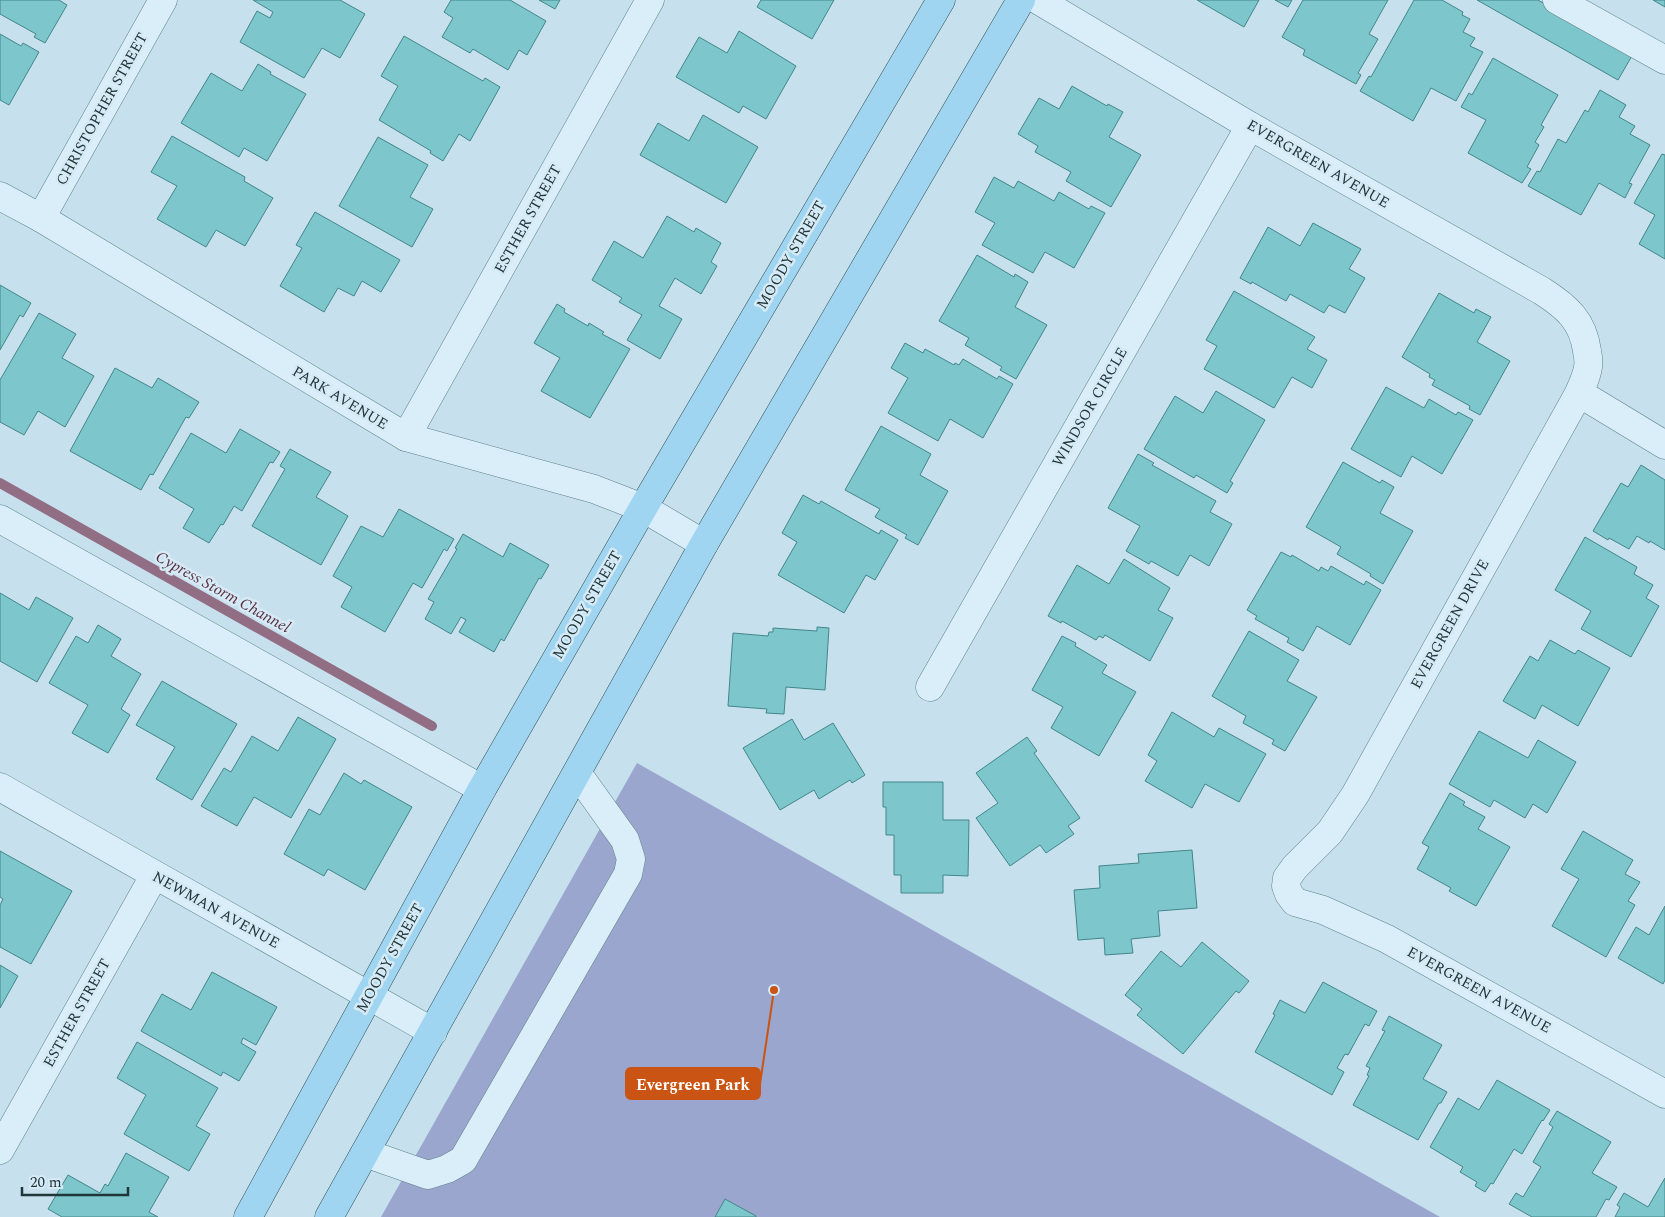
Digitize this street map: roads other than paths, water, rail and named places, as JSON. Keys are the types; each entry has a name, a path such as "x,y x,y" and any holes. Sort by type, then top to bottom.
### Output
{"main road":[{"name":"MOODY STREET","path":"248,1217 482,789 643,508 940,0"},
{"path":"329,1217 704,544 1020,0"}],"street":[{"name":"CHRISTOPHER STREET","path":"41,218 163,0"},
{"name":"ESTHER STREET","path":"406,437 650,0"},
{"name":"EVERGREEN AVENUE","path":"1038,0 1250,126 1558,301 1570,312 1586,339"},
{"path":"1557,0 1665,60"},
{"name":"WINDSOR CIRCLE","path":"930,687 1250,126"},
{"name":"PARK AVENUE","path":"0,196 41,218 406,437 594,488 643,508 704,544"},
{"name":"EVERGREEN DRIVE","path":"1289,894 1286,886 1287,878 1295,867 1330,832 1354,795 1579,393 1589,365 1586,339"},
{"path":"1579,393 1665,445"},
{"path":"0,519 482,789"},
{"path":"365,1153 428,1175 447,1169 463,1160 628,874 631,859 625,840 577,773"},
{"name":"NEWMAN AVENUE","path":"0,787 154,876 433,1032"},
{"name":"ESTHER STREET","path":"0,1150 154,876"},
{"name":"EVERGREEN AVENUE","path":"1289,894 1295,902 1323,910 1387,939 1665,1094"}],"waterway":[{"name":"Cypress Storm Channel","path":"0,483 432,726"}],"place":[{"name":"Evergreen Park","path":"774,990"}]}
